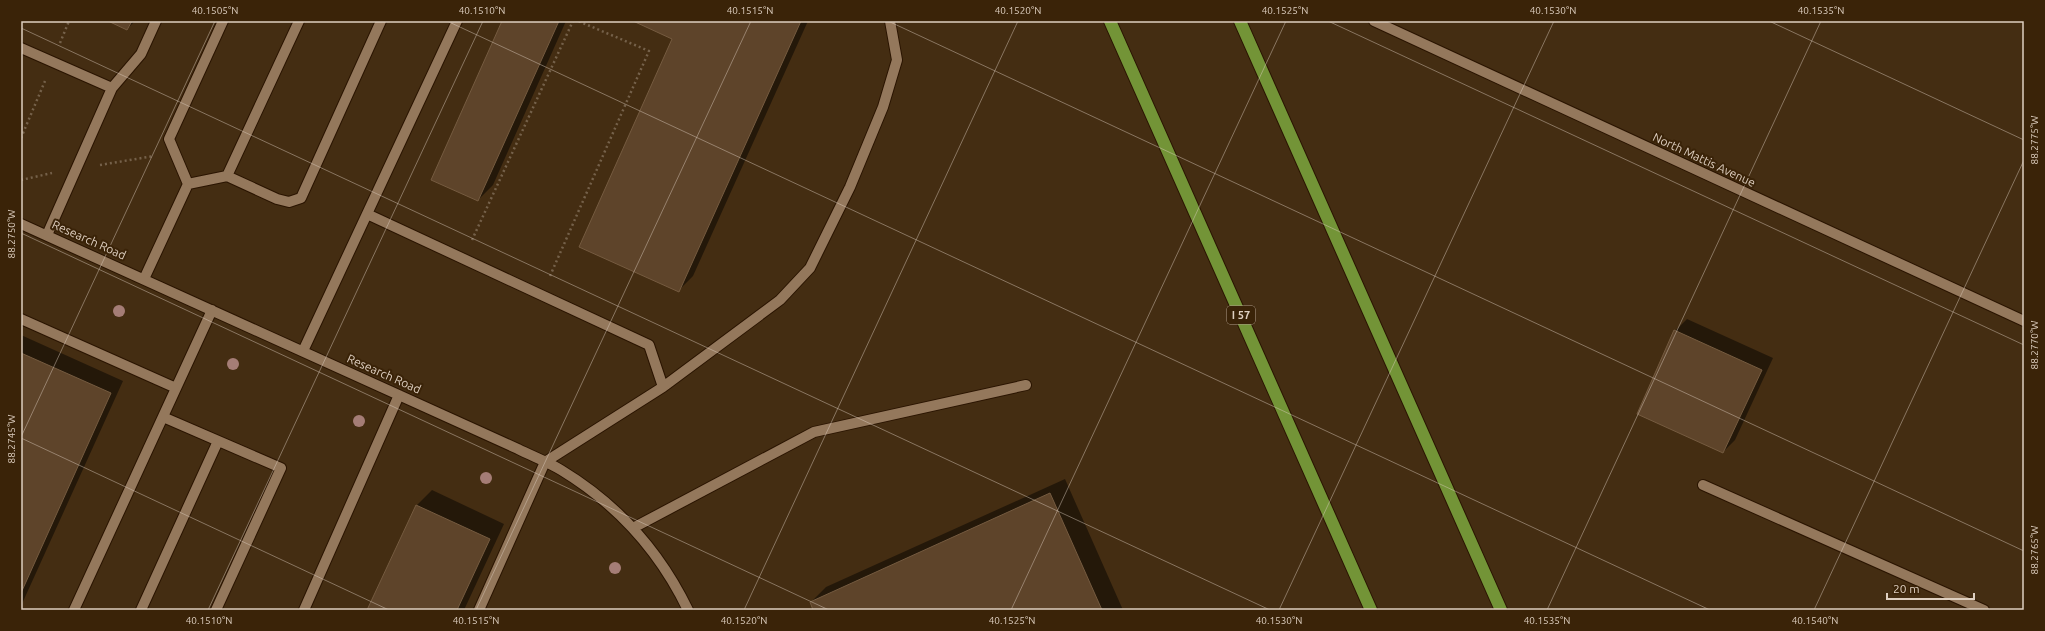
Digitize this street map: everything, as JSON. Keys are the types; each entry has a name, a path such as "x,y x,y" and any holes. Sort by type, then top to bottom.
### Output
{"highway":[{"name":"I 57","path":"1110,21 1371,610"},
{"path":"1240,21 1501,610"}],"street":[{"path":"47,235 112,88 141,54 156,21"},
{"path":"144,279 188,184 169,139 223,21"},
{"path":"227,176 299,21"},
{"path":"188,184 227,176 277,199 289,202 301,198 381,21"},
{"path":"303,351 457,21"},
{"path":"479,610 545,462 663,387 780,300 810,268 850,188 883,107 897,60 890,21"},
{"name":"North Mattis Avenue","path":"1374,21 2024,321"},
{"path":"21,48 112,88"},
{"path":"367,214 649,345 663,387"},
{"name":"Research Road","path":"21,224 303,351 560,470 593,491 633,528 654,553 677,586 688,610"},
{"path":"74,610 212,310"},
{"path":"21,319 176,388"},
{"path":"633,528 814,432 1026,385"},
{"path":"304,610 399,395"},
{"path":"163,417 281,468 216,610"},
{"path":"141,610 218,441"},
{"path":"1703,485 1984,610"}],"path":[{"path":"464,259 573,21"},
{"path":"542,295 649,51 578,21"}],"building":[{"path":"108,21 132,21 127,30"},
{"path":"502,21 559,21 478,201 431,180"},
{"path":"633,21 801,21 679,292 579,247 672,39"},
{"path":"1674,330 1762,370 1723,453 1637,414"},
{"path":"21,353 111,393 21,593"},
{"path":"1050,493 1102,610 813,610 810,602"},
{"path":"416,505 490,539 457,610 367,610"}]}
